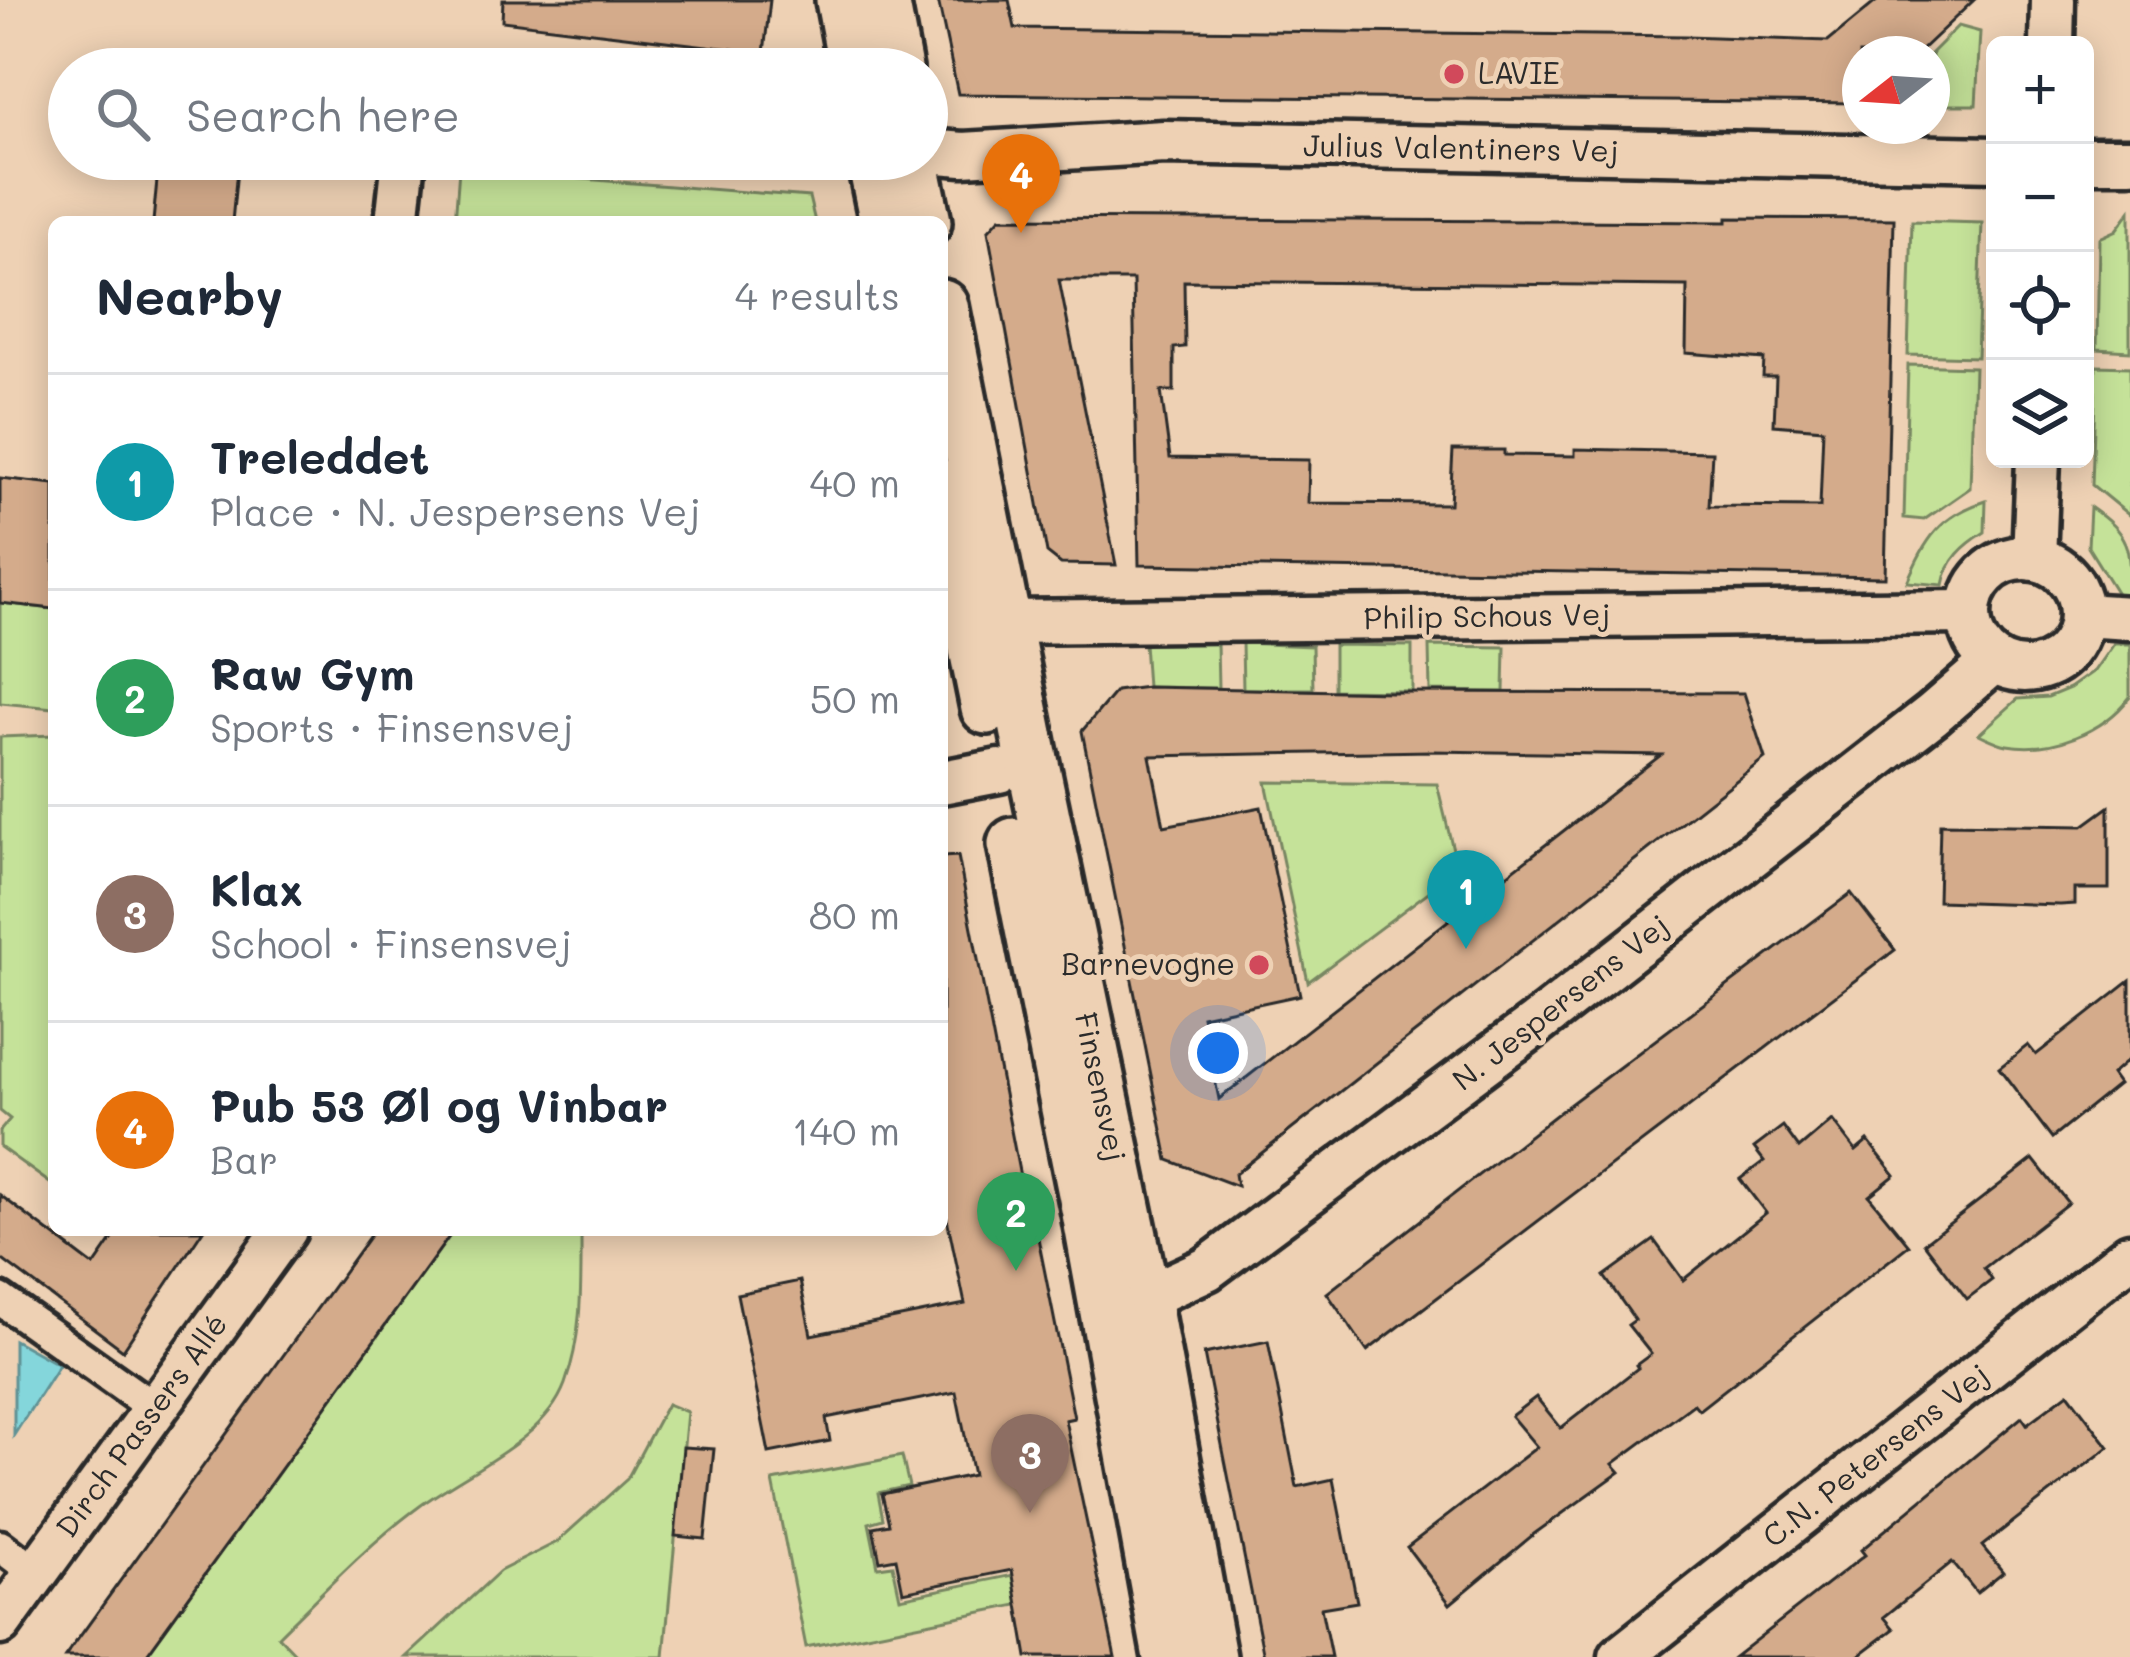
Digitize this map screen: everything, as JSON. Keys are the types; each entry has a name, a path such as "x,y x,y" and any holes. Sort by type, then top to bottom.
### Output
{"street":[{"path":"842,0 851,48"},
{"path":"883,0 892,48"},
{"path":"2051,36 2053,0"},
{"name":"Julius Valentiners Vej","path":"948,153 1164,142 1986,159"},
{"path":"2094,160 2130,160"},
{"path":"399,216 402,180"},
{"path":"877,180 885,216"},
{"path":"916,180 924,216"},
{"name":"Finsensvej","path":"948,336 1006,622 1016,768"},
{"path":"2034,559 2038,468"},
{"name":"Finsensvej","path":"948,509 1016,768 1125,1303 1210,1657"},
{"path":"2034,559 2068,578 2081,615 2077,635 2051,664 2012,669 1994,662 1980,648 1971,632 1969,612 1974,589 1989,571 2011,560 2034,559"},
{"name":"Philip Schous Vej","path":"1006,622 1969,612"},
{"path":"2081,615 2130,618"},
{"name":"N. Jespersens Vej","path":"1125,1303 1208,1269 1500,1052 1994,662"},
{"path":"948,781 1016,768"},
{"name":"Dirch Passers Allé","path":"0,1623 281,1236"},
{"name":"C.N. Petersens Vej","path":"1621,1657 2130,1255"},
{"path":"0,1299 155,1408"},
{"name":"Finsensvej","path":"1125,1303 1169,1657"},
{"path":"0,1546 36,1573"}],"green space":[{"path":"1958,26 1980,32 1976,105 1950,105 1948,36"},
{"path":"458,180 596,180 809,197 814,216 455,216"},
{"path":"2130,211 2130,351 2097,349 2099,238 2116,230"},
{"path":"1912,221 1982,223 1977,357 1908,355"},
{"path":"1908,365 1974,367 1970,488 1924,520 1904,518"},
{"path":"2096,366 2130,367 2130,516 2092,485"},
{"path":"1986,501 1985,532 1958,554 1943,585 1907,582 1936,531 1957,514"},
{"path":"2090,507 2125,543 2130,596 2118,595 2088,547"},
{"path":"0,603 48,608 48,707 0,703"},
{"path":"1144,643 1217,643 1218,688 1147,687"},
{"path":"1242,643 1312,646 1313,689 1243,689"},
{"path":"2113,644 2130,644 2130,697 2106,720 2075,737 2041,746 2007,745 1979,734 2018,699 2048,697 2070,688 2094,671"},
{"path":"1334,645 1412,646 1412,691 1334,690"},
{"path":"1429,646 1505,647 1504,692 1430,691"},
{"path":"48,735 48,1182 0,1147 0,1131 10,1119 0,1111 0,737"},
{"path":"1266,782 1437,784 1458,870 1308,982"},
{"path":"450,1236 581,1236 575,1347 555,1404 522,1438 420,1506 329,1585 278,1636 298,1657 145,1657"},
{"path":"667,1404 687,1412 664,1657 407,1657 500,1571 557,1542 627,1479"},
{"path":"902,1456 909,1486 878,1493 883,1519 869,1523 878,1567 893,1565 900,1598 1088,1560 1092,1590 806,1647 773,1481"}],"water":[{"path":"14,1340 59,1365 14,1435"}],"building":[{"path":"503,0 770,0 765,48 723,48 502,21"},
{"path":"938,0 1009,0 1015,28 1828,41 1878,0 1974,0 1936,36 1842,36 1842,103 958,94"},
{"path":"157,180 236,180 233,216 154,216"},
{"path":"1000,218 1894,219 1885,577 1139,565 1133,280 1059,280 1116,565 1061,564 1047,553 988,231","holes":["1184,281 1687,286 1686,353 1764,359 1763,377 1776,377 1774,425 1823,429 1820,507 1709,506 1712,452 1575,449 1575,456 1453,450 1450,504 1308,503 1309,460 1170,458 1161,391 1174,391 1174,348 1185,347"]},
{"path":"0,478 48,483 48,608 0,603"},
{"path":"1147,687 1744,693 1765,758 1235,1174 1237,1186 1168,1160 1082,731 1116,691","holes":["1432,751 1661,755 1219,1099 1202,1016 1300,995 1261,807 1164,826 1150,756"]},
{"path":"2109,807 2109,889 2075,889 2075,904 1938,901 1940,824 2083,826"},
{"path":"958,856 1032,1239 1038,1238 1074,1418 1065,1420 1115,1657 1027,1657 1012,1570 903,1592 896,1558 880,1561 873,1527 889,1524 882,1494 973,1475 956,1392 826,1418 830,1441 769,1453 737,1294 800,1281 811,1335 965,1304 948,1223 948,857"},
{"path":"1851,893 1895,950 1367,1351 1327,1293"},
{"path":"2130,981 2130,1058 2111,1075 2118,1085 2052,1138 1999,1068 2028,1045 2036,1055"},
{"path":"1832,1120 1856,1151 1868,1141 1895,1175 1869,1196 1909,1245 1699,1410 1694,1404 1613,1464 1620,1472 1534,1534 1450,1604 1407,1547 1537,1447 1511,1416 1536,1397 1561,1428 1651,1354 1628,1325 1635,1320 1604,1276 1654,1240 1683,1280 1766,1213 1740,1179 1764,1161 1754,1148 1783,1126 1799,1148"},
{"path":"2033,1159 2068,1203 1984,1268 1992,1280 1967,1299 1924,1243"},
{"path":"0,1195 48,1231 48,1236 94,1266 115,1236 199,1236 123,1350 0,1258"},
{"path":"370,1236 450,1236 145,1657 65,1657"},
{"path":"1268,1341 1297,1487 1333,1479 1357,1602 1321,1608 1331,1657 1264,1657 1204,1354"},
{"path":"2068,1393 2109,1447 1982,1546 2003,1572 1977,1593 1952,1562 1884,1617 1894,1629 1857,1657 1734,1657 1865,1555 1861,1550 2022,1417 2027,1424"},
{"path":"683,1447 714,1449 705,1539 675,1536"}],"place":[{"name":"LAVIE","path":"1454,74"},
{"name":"Pub 53 Øl og Vinbar","path":"1021,233"},
{"name":"Treleddet","path":"1466,949"},
{"name":"Barnevogne","path":"1259,965"},
{"name":"Raw Gym","path":"1016,1271"},
{"name":"Klax","path":"1030,1513"}]}
